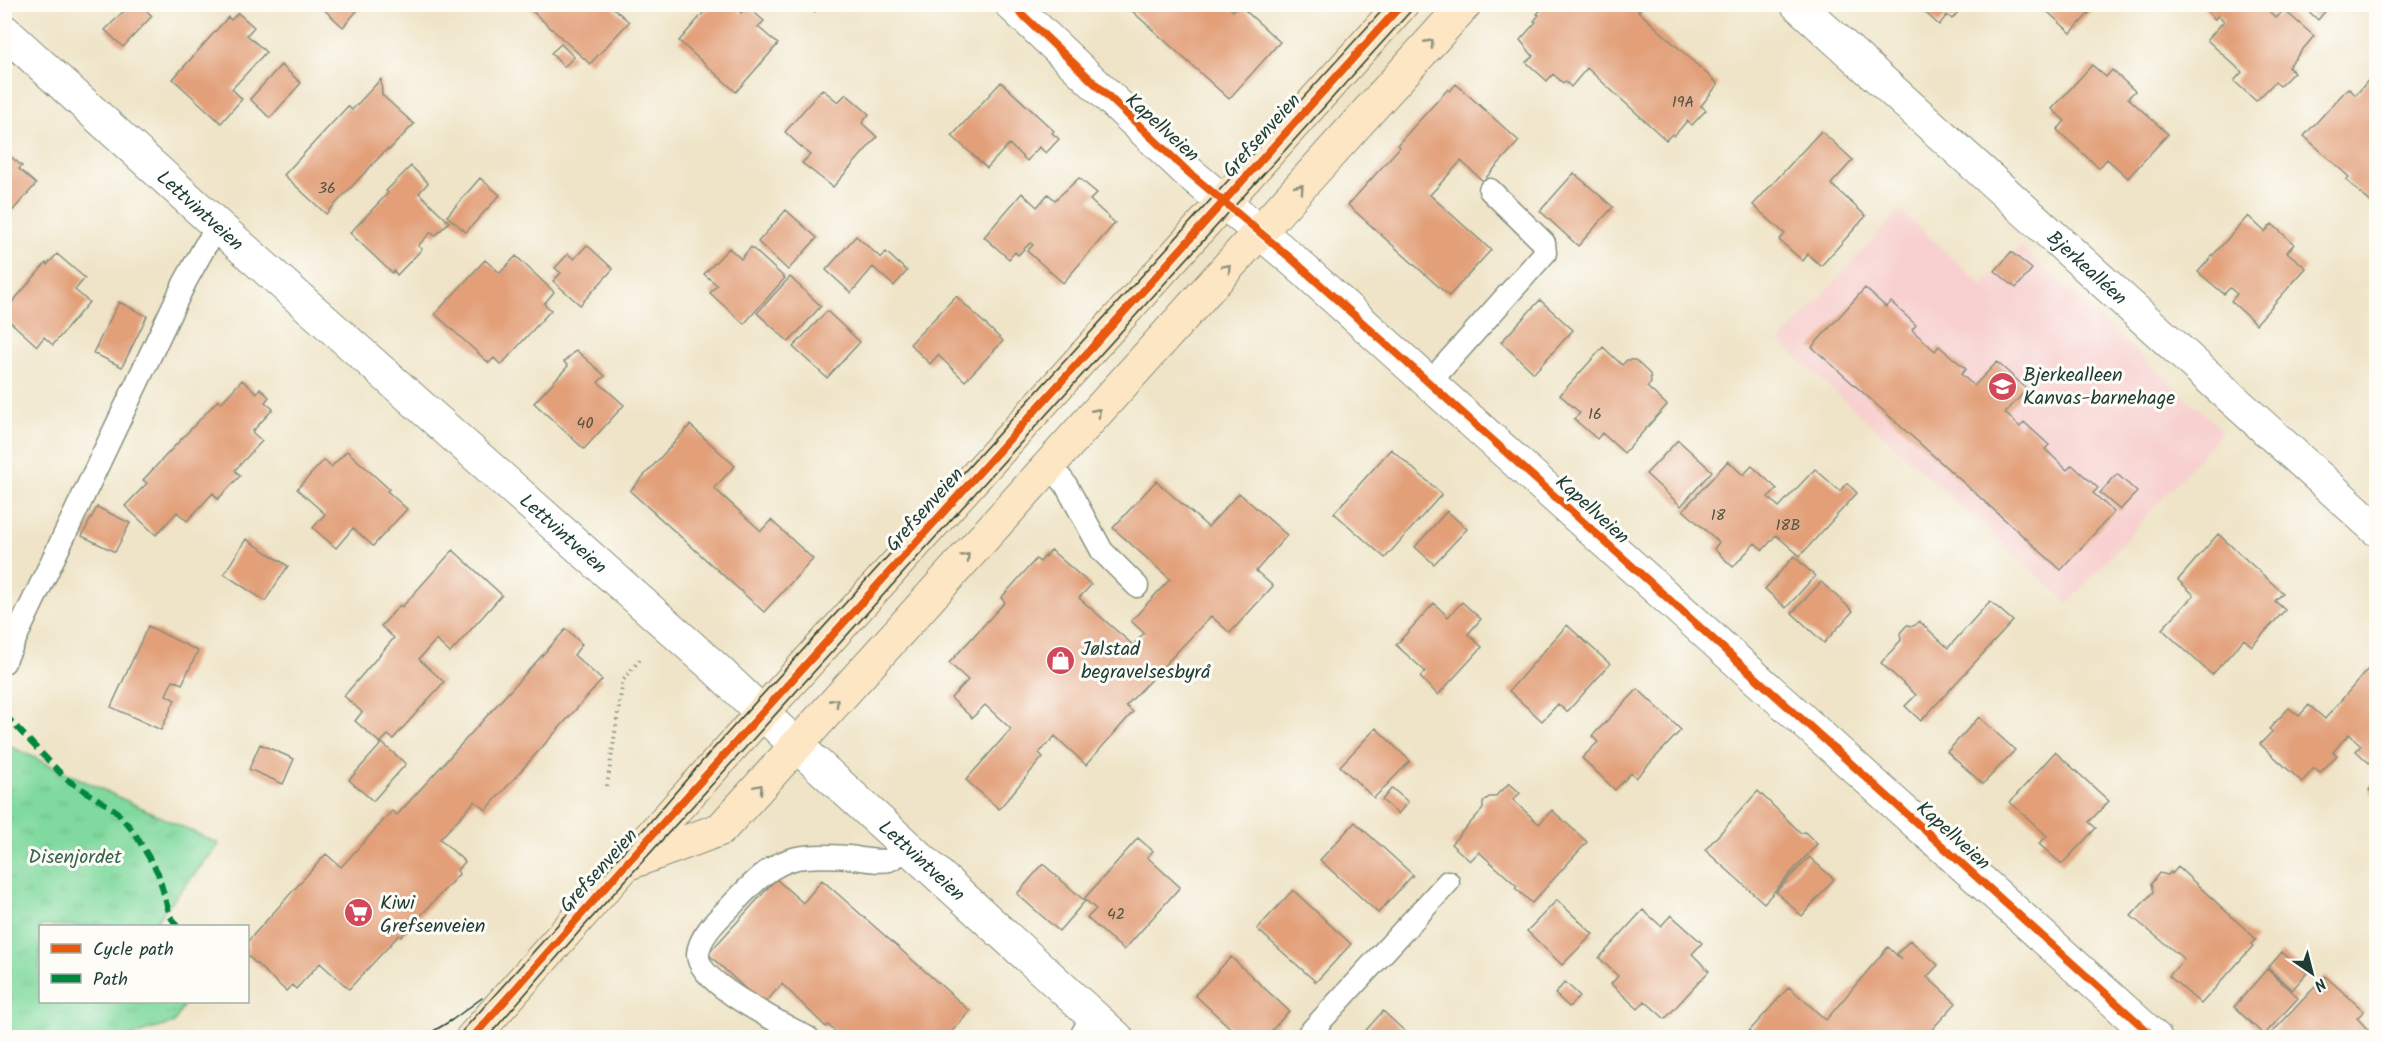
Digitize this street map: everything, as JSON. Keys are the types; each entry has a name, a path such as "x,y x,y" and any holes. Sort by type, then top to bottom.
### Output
{"main road":[{"name":"Grefsenveien","path":"472,1038 625,865 1402,4"},
{"name":"Grefsenveien","path":"625,865 721,829 1465,4"}],"street":[{"name":"Kapellveien","path":"1011,4 1187,171 1260,231 2155,1038"},
{"name":"Bjerkealléen","path":"1797,4 2376,529"},
{"name":"Lettvintveien","path":"4,32 219,227 672,629 908,848 1086,1026 1117,1038"}],"lane":[{"path":"1429,383 1545,253 1544,243 1490,190"},
{"path":"4,662 185,282 205,246 219,227"},
{"path":"1050,464 1066,485 1102,551 1137,585"},
{"path":"808,1038 754,1008 706,974 700,966 698,955 703,939 757,879 777,865 820,855 888,860 908,848"},
{"path":"1305,1038 1448,882"}],"path":[{"path":"607,786 623,680 644,655"}],"shaded area":[{"name":"Bjerkealleen Kanvas-barnehage","path":"1900,210 1983,286 2020,246 2223,431 2068,603 1780,342"}],"green space":[{"name":"Disenjordet","path":"5,744 219,844 153,925 39,925 39,1003 184,1003 174,1023 133,1037 5,1037"}],"building":[{"path":"318,4 363,4 343,27"},
{"path":"535,4 609,4 629,22 590,64 530,9"},
{"path":"711,4 732,4 741,13 747,6 764,21 758,27 778,44 736,92 679,41"},
{"path":"805,4 821,4 814,12"},
{"path":"1127,4 1226,4 1233,11 1239,5 1280,42 1229,99"},
{"path":"1546,4 1634,4 1640,10 1638,11 1718,84 1701,106 1706,110 1692,125 1687,121 1674,136 1672,134 1666,140 1587,68 1571,87 1553,74 1547,81 1526,62 1533,56 1520,40 1536,22 1534,21 1539,15 1537,14"},
{"path":"1916,4 1965,4 1952,19 1947,15 1939,25"},
{"path":"2039,4 2097,4 2071,33"},
{"path":"2200,4 2262,4 2276,18 2284,10 2314,36 2288,67 2294,72 2280,86 2275,82 2256,101 2234,81 2242,72 2207,40 2224,21 2218,15 2215,19"},
{"path":"2301,4 2331,4 2318,20"},
{"path":"130,5 141,5 152,16 123,47 105,30"},
{"path":"238,13 254,27 247,35 266,52 232,89 242,99 221,123 173,79 228,17 231,20"},
{"path":"561,44 574,57 564,67 551,53"},
{"path":"281,65 301,83 270,118 250,99"},
{"path":"2092,65 2106,77 2112,70 2135,91 2128,98 2168,134 2128,178 2107,159 2099,168 2057,130 2065,121 2052,109"},
{"path":"2376,71 2376,207 2346,180 2349,177 2304,136 2348,88 2356,95"},
{"path":"381,79 382,95 414,124 389,150 387,149 326,214 284,175 348,106 352,110"},
{"path":"1001,82 1054,131 1052,133 1059,139 1046,153 1039,147 1027,161 1009,144 987,168 952,136"},
{"path":"1456,84 1519,141 1483,181 1461,161 1430,195 1491,250 1449,296 1348,205 1400,147 1398,144 1448,89 1450,91"},
{"path":"822,89 838,102 846,94 869,114 862,123 877,137 833,187 802,163 810,155 785,132"},
{"path":"1821,131 1853,160 1831,184 1866,216 1821,266 1808,254 1803,261 1779,240 1785,234 1753,205"},
{"path":"4,151 22,166 19,169 36,184 7,217 4,215"},
{"path":"411,166 428,183 419,193 449,222 435,236 431,232 418,246 422,249 397,275 394,271 392,273 350,233"},
{"path":"1574,173 1613,207 1578,246 1540,211"},
{"path":"480,178 500,195 466,232 447,216"},
{"path":"1079,178 1097,193 1090,200 1115,223 1063,283 1027,251 1033,245 1030,243 1018,255 1015,252 1009,259 984,237 1022,193 1037,207 1048,194 1055,200"},
{"path":"786,210 817,238 788,270 758,242"},
{"path":"2248,216 2265,232 2272,224 2294,244 2287,252 2306,268 2256,324 2231,301 2237,294 2230,288 2224,294 2198,272"},
{"path":"856,236 881,258 886,252 907,271 894,286 873,267 851,293 826,270"},
{"path":"587,245 613,269 580,305 553,281 561,273 555,268 568,254 574,259"},
{"path":"751,247 785,278 744,324 710,293 717,285 704,274 729,248 741,259"},
{"path":"2011,252 2032,269 2016,288 1995,271"},
{"path":"57,254 85,278 75,290 89,302 53,345 44,337 37,346 4,316 12,307 9,306 46,263 47,265"},
{"path":"516,256 554,292 544,304 551,310 501,365 494,358 489,363 435,314 485,260 500,273"},
{"path":"790,277 821,306 789,342 757,313"},
{"path":"1865,288 1886,307 1891,302 1916,325 1912,330 1935,351 1939,346 1966,369 1961,374 1974,386 1997,362 2027,389 2005,413 2020,427 2024,422 2049,445 2045,449 2067,470 2072,465 2098,488 2093,493 2114,512 2061,570 1812,347"},
{"path":"956,296 1003,341 965,381 938,355 930,364 910,344"},
{"path":"1540,300 1573,330 1534,373 1501,342"},
{"path":"119,302 147,316 122,367 93,353"},
{"path":"827,311 860,342 827,378 793,347"},
{"path":"1603,347 1622,365 1627,360 1635,360 1650,374 1651,383 1647,387 1667,405 1624,453 1602,433 1597,439 1574,419 1580,413 1560,395"},
{"path":"576,350 605,376 598,382 624,405 584,449 534,403 568,366 564,362"},
{"path":"242,380 257,393 260,388 269,397 265,402 273,409 252,432 262,441 235,470 240,476 218,499 213,493 187,521 177,512 156,535 125,506 147,483 143,480 218,400 221,403"},
{"path":"690,425 735,466 714,488 761,531 771,520 813,559 764,612 630,491"},
{"path":"1678,440 1712,471 1681,506 1646,474"},
{"path":"1391,449 1442,494 1385,558 1334,513"},
{"path":"347,451 389,489 387,491 407,509 373,546 353,528 336,548 313,528 325,514 297,489 324,460 331,467"},
{"path":"1728,461 1743,475 1752,466 1777,489 1768,497 1779,507 1815,469 1840,491 1847,483 1857,493 1800,556 1776,535 1763,550 1755,543 1733,567 1714,549 1719,542 1683,510"},
{"path":"2117,474 2137,492 2120,510 2100,493"},
{"path":"1156,481 1208,527 1239,493 1287,535 1256,571 1273,586 1230,633 1211,616 1126,706 1133,712 1086,765 1055,736 1039,753 1043,757 999,809 966,780 1011,729 985,705 972,718 951,698 968,680 949,663 1005,602 1001,598 1036,559 1040,562 1051,550 1091,585 1079,598 1133,645 1144,633 1131,621 1170,579 1113,528"},
{"path":"97,507 130,523 115,552 82,536"},
{"path":"1447,511 1467,529 1434,564 1415,547"},
{"path":"2218,534 2283,593 2275,601 2285,610 2252,646 2244,639 2212,675 2162,629 2194,595 2178,580"},
{"path":"246,539 288,566 265,601 224,574"},
{"path":"453,550 502,595 450,653 436,640 419,659 444,682 393,739 388,735 380,743 355,721 362,712 344,696 394,638 381,626 400,605 402,607"},
{"path":"1794,556 1815,576 1786,608 1765,589"},
{"path":"1821,582 1853,611 1824,643 1792,613"},
{"path":"1990,601 2013,621 1921,721 1905,706 1916,695 1881,663 1901,640 1900,633 1907,625 1914,626 1919,621 1948,648"},
{"path":"1462,602 1481,619 1468,634 1482,647 1438,695 1420,677 1425,671 1396,645 1434,603 1448,617"},
{"path":"1567,625 1610,664 1567,712 1558,704 1542,721 1509,691"},
{"path":"148,626 198,651 182,684 173,680 166,695 175,700 161,730 111,707"},
{"path":"566,629 582,644 574,655 602,680 486,810 475,801 440,839 465,862 457,870 459,874 349,989 320,963 296,989 292,985 286,991 249,957 249,940 326,854 341,867 392,811 397,815"},
{"path":"2368,669 2376,676 2376,759 2374,757 2369,763 2356,751 2361,745 2349,734 2333,752 2337,755 2320,773 2314,768 2302,782 2260,744 2272,732 2269,729 2289,708 2299,716 2309,705 2325,719"},
{"path":"1638,689 1681,730 1636,778 1631,773 1615,790 1582,758 1598,742 1592,736"},
{"path":"1979,717 2015,750 1983,784 1947,752"},
{"path":"1376,728 1410,761 1374,798 1340,766"},
{"path":"382,743 406,764 373,801 349,780"},
{"path":"260,744 294,759 283,784 249,769"},
{"path":"2055,752 2109,801 2089,822 2096,828 2062,864 2039,844 2047,836 2010,802"},
{"path":"2376,781 2376,797 2369,790"},
{"path":"1509,783 1520,793 1513,800 1539,824 1552,810 1587,842 1532,903 1515,888 1517,886 1479,852 1470,861 1451,844 1483,809 1483,802 1489,797 1495,797"},
{"path":"1392,788 1408,802 1398,814 1382,800"},
{"path":"1758,791 1801,833 1805,832 1817,844 1764,903 1705,850"},
{"path":"1355,822 1413,875 1378,913 1320,860"},
{"path":"1138,838 1153,851 1147,857 1180,887 1124,950 1087,918 1096,909 1084,899"},
{"path":"1809,857 1834,879 1802,916 1776,892"},
{"path":"1043,864 1085,901 1059,931 1017,894"},
{"path":"2178,867 2256,939 2251,944 2253,946 2201,1004 2169,976 2184,959 2131,916 2153,892 2151,884 2159,873 2168,875 2171,872 2172,874"},
{"path":"776,879 803,903 822,880 970,1011 946,1038 842,1038 828,1025 826,1027 782,984 763,1005 708,954"},
{"path":"1293,890 1351,944 1316,982 1257,929"},
{"path":"1557,900 1593,934 1562,965 1527,931"},
{"path":"1643,910 1661,926 1671,915 1702,943 1692,954 1709,971 1665,1019 1645,1001 1638,1009 1611,984 1618,976 1599,958"},
{"path":"1910,940 1938,965 1927,977 1956,1003 1924,1038 1743,1038 1789,987 1826,1020 1888,947 1902,960 1897,954"},
{"path":"2282,952 2307,973 2292,990 2268,968"},
{"path":"1231,957 1289,1011 1265,1038 1241,1038 1195,995"},
{"path":"2267,969 2298,998 2264,1035 2234,1007"},
{"path":"2325,976 2364,1011 2357,1018 2376,1038 2270,1038 2269,1036"},
{"path":"1565,982 1580,996 1569,1007 1555,994"},
{"path":"1383,1011 1412,1038 1359,1038"}],"tram line":[{"path":"456,1038 705,758 1388,4"},
{"path":"487,1038 578,933 1417,4"},
{"path":"422,1038 482,998"}],"marked path":[{"path":"4,714 66,779 115,810 134,832 158,873 170,916 176,925"}],"cycle path":[{"path":"1011,4 1187,171 1294,261 2155,1038"},
{"path":"472,1038 625,865 1402,4"}],"place":[{"name":"Bjerkealleen Kanvas-barnehage","path":"2002,386"},
{"name":"Jølstad begravelsesbyrå","path":"1060,660"},
{"name":"Kiwi Grefsenveien","path":"359,913"}]}
